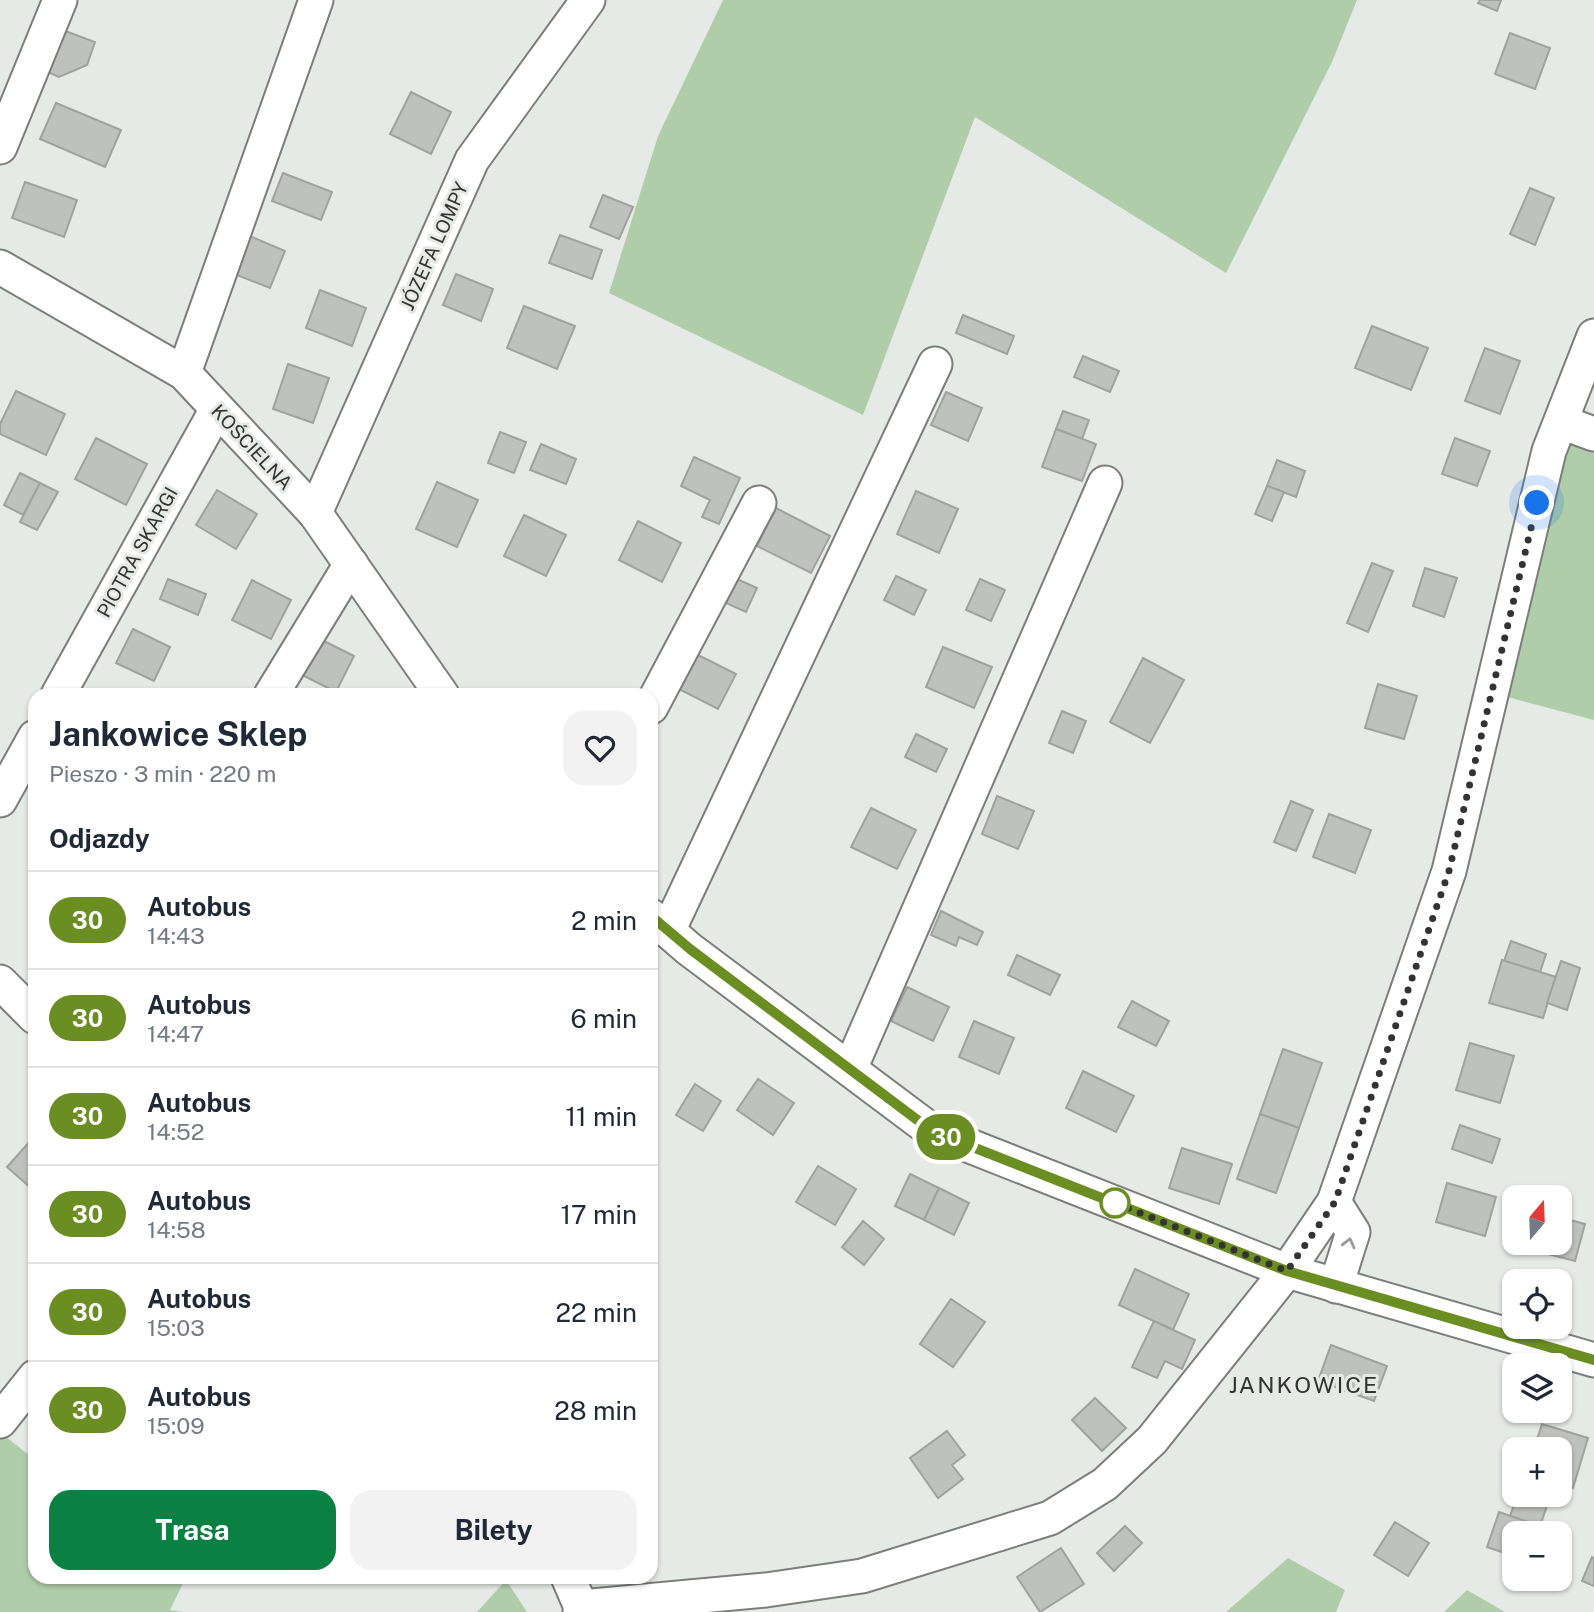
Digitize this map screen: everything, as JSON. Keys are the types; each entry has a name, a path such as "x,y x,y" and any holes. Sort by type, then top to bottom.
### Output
{"street":[{"path":"0,147 60,0"},
{"path":"184,373 316,0"},
{"name":"JÓZEFA LOMPY","path":"315,513 472,160 588,0"},
{"name":"KOŚCIELNA","path":"0,267 184,373 315,513 437,688"},
{"path":"571,1584 581,1609 766,1590 862,1576 1050,1518 1105,1484 1152,1440 1287,1271 1335,1202 1449,871 1549,451 1594,336"},
{"path":"935,364 660,923 932,1131 1287,1271 1594,1360"},
{"name":"PIOTRA SKARGI","path":"62,688 217,409"},
{"path":"1561,422 1594,434"},
{"path":"850,1069 1105,483"},
{"path":"658,694 759,503"},
{"path":"275,688 351,564"},
{"path":"0,800 28,750"},
{"path":"0,982 28,1010"},
{"path":"1335,1202 1353,1232 1336,1286"},
{"path":"0,1421 28,1386"}],"green space":[{"path":"723,0 1357,0 1332,62 1226,273 975,117 863,415 609,293 658,136"},
{"path":"1570,441 1594,448 1594,720 1503,696"},
{"path":"0,1432 28,1454 28,1584 183,1584 170,1610 184,1612 0,1612"},
{"path":"1288,1558 1345,1590 1336,1612 1226,1612"},
{"path":"502,1584 509,1584 527,1612 477,1612"},
{"path":"1467,1590 1505,1612 1444,1612"}],"building":[{"path":"1480,0 1501,0 1497,11 1478,3"},
{"path":"52,26 95,42 87,65 59,77 36,67"},
{"path":"1510,33 1550,48 1535,89 1495,74"},
{"path":"411,92 451,112 431,154 390,134"},
{"path":"56,103 121,130 105,167 40,139"},
{"path":"283,173 332,192 321,220 272,201"},
{"path":"25,182 77,200 64,237 12,218"},
{"path":"1530,188 1554,198 1535,245 1510,234"},
{"path":"603,195 633,207 619,239 590,227"},
{"path":"245,234 285,251 270,288 229,272"},
{"path":"560,235 602,250 592,279 549,263"},
{"path":"456,274 493,289 481,321 443,305"},
{"path":"320,290 366,308 352,346 306,328"},
{"path":"524,306 575,326 557,369 507,348"},
{"path":"963,315 1014,336 1007,354 956,333"},
{"path":"1372,326 1428,348 1411,390 1355,368"},
{"path":"1485,348 1520,361 1500,414 1465,401"},
{"path":"1083,356 1119,371 1110,392 1074,377"},
{"path":"288,364 329,378 313,423 273,409"},
{"path":"16,391 65,414 46,455 0,434 0,424"},
{"path":"946,392 982,408 968,441 931,425"},
{"path":"1063,411 1089,420 1082,439 1056,429"},
{"path":"1056,429 1096,444 1082,481 1042,467"},
{"path":"500,432 526,442 514,473 488,463"},
{"path":"96,438 147,464 126,505 75,479"},
{"path":"1455,438 1490,451 1477,486 1442,474"},
{"path":"541,444 576,459 566,484 530,470"},
{"path":"694,457 740,478 719,524 702,517 710,500 681,486"},
{"path":"1277,460 1305,471 1296,497 1267,486"},
{"path":"20,473 40,483 23,515 4,505"},
{"path":"437,482 478,500 457,547 416,529"},
{"path":"40,483 58,492 37,530 20,522"},
{"path":"1267,486 1284,492 1272,521 1255,514"},
{"path":"217,490 257,514 236,549 196,525"},
{"path":"916,491 958,509 939,553 897,534"},
{"path":"776,508 830,536 811,573 757,546"},
{"path":"524,515 566,535 546,576 504,556"},
{"path":"638,521 681,543 662,582 619,560"},
{"path":"1372,563 1393,571 1368,632 1347,623"},
{"path":"1425,568 1457,578 1444,617 1413,606"},
{"path":"726,574 757,588 746,612 715,598"},
{"path":"896,576 926,590 914,615 884,600"},
{"path":"168,579 206,594 198,615 160,599"},
{"path":"980,579 1005,590 991,621 966,610"},
{"path":"252,580 291,600 271,639 232,620"},
{"path":"133,629 170,647 154,681 116,663"},
{"path":"318,638 354,656 338,688 328,688 300,674"},
{"path":"943,647 992,667 974,708 926,687"},
{"path":"696,654 736,674 718,709 679,689"},
{"path":"1143,658 1184,680 1150,743 1110,722"},
{"path":"1378,684 1417,696 1404,739 1365,728"},
{"path":"1062,711 1086,721 1073,753 1049,743"},
{"path":"916,734 947,749 936,772 905,757"},
{"path":"997,796 1034,811 1018,849 982,834"},
{"path":"1291,801 1313,810 1296,851 1274,842"},
{"path":"871,808 916,830 897,869 851,847"},
{"path":"1329,814 1371,830 1355,873 1313,857"},
{"path":"941,911 983,932 977,945 959,937 956,946 931,935"},
{"path":"1511,941 1546,954 1540,972 1504,961"},
{"path":"1017,955 1060,975 1050,995 1008,975"},
{"path":"1502,960 1556,977 1543,1018 1489,1003"},
{"path":"1561,961 1580,968 1567,1010 1547,1003"},
{"path":"907,987 949,1007 933,1041 891,1021"},
{"path":"1132,1001 1169,1021 1156,1046 1118,1027"},
{"path":"974,1021 1014,1038 999,1074 959,1057"},
{"path":"1470,1043 1514,1056 1500,1103 1456,1090"},
{"path":"1283,1049 1322,1063 1299,1128 1260,1114"},
{"path":"1083,1071 1134,1096 1116,1132 1066,1108"},
{"path":"758,1079 794,1103 773,1135 737,1110"},
{"path":"695,1084 721,1101 703,1131 676,1115"},
{"path":"1260,1114 1299,1128 1276,1193 1237,1179"},
{"path":"1460,1125 1500,1139 1492,1163 1452,1149"},
{"path":"28,1143 28,1185 7,1167"},
{"path":"1182,1148 1232,1164 1219,1204 1169,1188"},
{"path":"818,1166 856,1189 835,1225 796,1202"},
{"path":"910,1174 939,1188 924,1220 895,1206"},
{"path":"1447,1183 1496,1197 1485,1236 1436,1222"},
{"path":"939,1188 969,1203 954,1235 924,1220"},
{"path":"1572,1220 1585,1224 1575,1261 1552,1255 1572,1255"},
{"path":"863,1221 884,1239 864,1265 842,1247"},
{"path":"1135,1269 1189,1294 1173,1330 1119,1305"},
{"path":"951,1299 985,1322 953,1367 920,1344"},
{"path":"1154,1321 1195,1340 1182,1369 1165,1361 1157,1378 1132,1367"},
{"path":"1331,1345 1387,1366 1374,1401 1318,1381"},
{"path":"1095,1398 1126,1428 1102,1451 1072,1420"},
{"path":"1542,1424 1588,1438 1573,1488 1572,1437 1538,1437"},
{"path":"947,1431 965,1455 952,1465 963,1479 938,1498 910,1458"},
{"path":"1513,1507 1547,1507 1542,1521 1525,1521 1510,1516"},
{"path":"1499,1512 1525,1521 1502,1521 1502,1552 1487,1547"},
{"path":"1395,1522 1429,1543 1408,1576 1374,1555"},
{"path":"1125,1526 1142,1543 1114,1571 1097,1553"},
{"path":"1061,1548 1084,1584 1040,1612 1017,1577"},
{"path":"1592,1557 1594,1558 1594,1586 1582,1581"}],"bus line":[{"name":"30","path":"658,922 690,949 932,1131 1287,1271 1594,1360"}],"district":[{"name":"JANKOWICE","path":"1304,1385"}],"route":[{"path":"1115,1203 1110,1201 1287,1271 1335,1202 1449,871 1537,503"}]}
